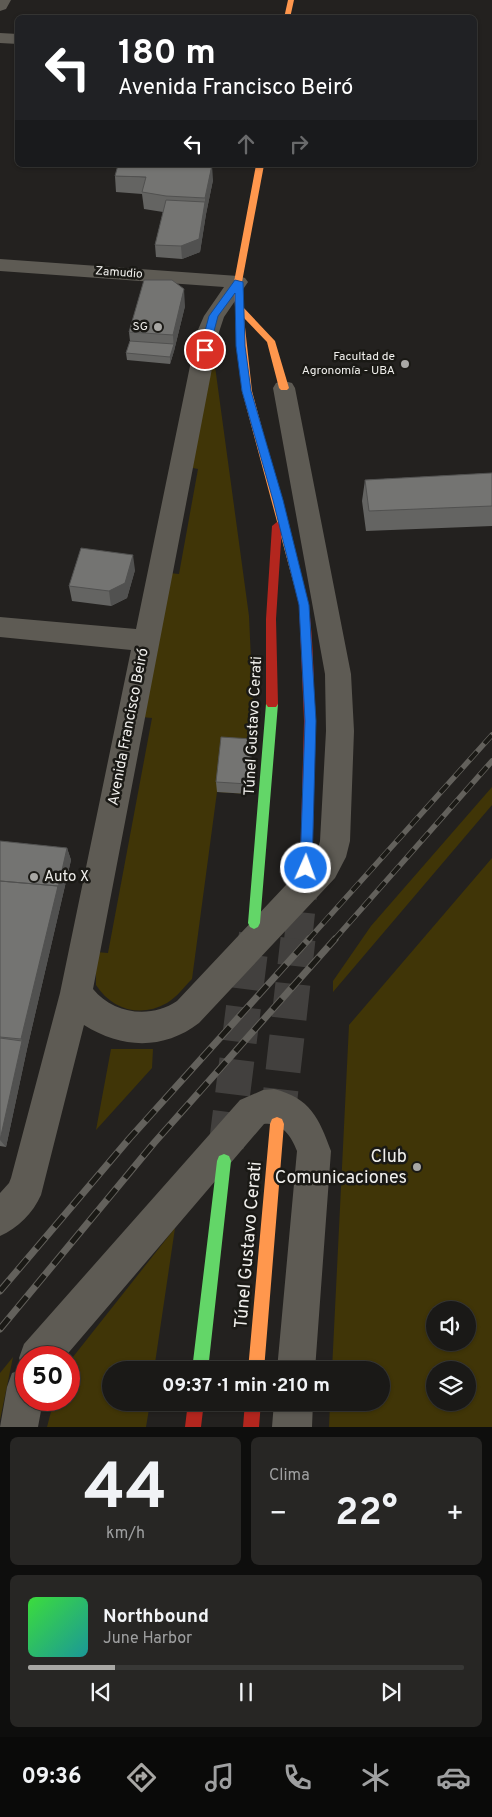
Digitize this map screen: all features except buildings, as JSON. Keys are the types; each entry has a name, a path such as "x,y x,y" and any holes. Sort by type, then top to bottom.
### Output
{"main road":[{"path":"288,15 291,0"},
{"name":"Avenida Francisco Beiró","path":"238,307 238,282 260,167"},
{"path":"238,307 271,342 284,388"},
{"name":"Túnel Gustavo Cerati","path":"238,307 247,391 278,500 304,605 310,721 306,868"},
{"name":"Túnel Gustavo Cerati","path":"254,923 273,696 271,619 278,500"},
{"name":"Túnel Gustavo Cerati","path":"257,1361 277,1124"},
{"name":"Túnel Gustavo Cerati","path":"201,1361 224,1161"},
{"path":"194,1427 195,1411"},
{"path":"251,1427 252,1411"}],"street":[{"path":"0,6 3,0"},
{"path":"0,38 15,39"},
{"name":"Zamudio","path":"0,265 238,282"},
{"name":"Avenida Francisco Beiró","path":"0,1218 23,1195 30,1178 76,992 208,332 214,316 238,282"},
{"path":"76,992 81,1000 109,1022 136,1027 151,1027 176,1021 188,1012 324,868 331,857 336,841 340,730 338,674 284,388"},
{"path":"0,627 146,640"},
{"path":"48,1346 252,1112 261,1106 274,1106 280,1107 301,1123 309,1134 314,1151 297,1361"},
{"path":"18,1427 21,1411"},
{"path":"292,1427 293,1411"}],"shaded area":[{"path":"211,359 214,359 249,616 253,704 248,794 217,792 192,979 177,995 157,1008 147,1010 128,1009 110,1000 96,985 96,952 108,953 152,718 141,717 169,573 179,574 198,469 188,467"},
{"path":"492,787 492,805 333,992 333,981 371,926"},
{"name":"Club Comunicaciones","path":"492,858 492,1427 329,1427 330,1411 390,1411 390,1361 332,1361 349,1025"},
{"path":"111,1049 153,1049 152,1068 96,1130"},
{"path":"175,1228 155,1361 102,1361 102,1411 149,1411 146,1427 47,1427 51,1411 80,1411 80,1348"},
{"path":"13,1357 0,1420 0,1373"}],"tunnel":[{"path":"298,940 305,877"},
{"path":"252,940 253,934"},
{"path":"226,1147 252,939"},
{"path":"277,1124 298,939"}],"railway":[{"path":"308,940 492,735"},
{"path":"334,940 492,761"},
{"path":"0,1291 129,1139 309,939"},
{"path":"0,1329 154,1143 335,939"}],"traffic: fast":[{"path":"254,923 272,704"},
{"path":"201,1361 224,1161"}],"traffic: slow":[{"path":"288,15 291,0"},
{"path":"260,167 238,282 240,332 247,391 299,585"},
{"path":"238,307 271,341 284,388"},
{"path":"257,1361 277,1124"}],"traffic: jam":[{"path":"272,704 271,619 277,526"},
{"path":"299,585 304,605 310,721 306,868"},
{"path":"193,1427 195,1411"},
{"path":"251,1427 252,1411"}],"place":[{"name":"SG","path":"158,327"},
{"name":"Facultad de Agronomía - UBA","path":"405,364"},
{"name":"Auto X","path":"34,877"},
{"name":"Club Comunicaciones","path":"417,1167"}],"route":[{"path":"205,350 208,332 214,316 238,282 241,346 247,391 278,500 304,605 310,721 310,778 306,868"}]}
